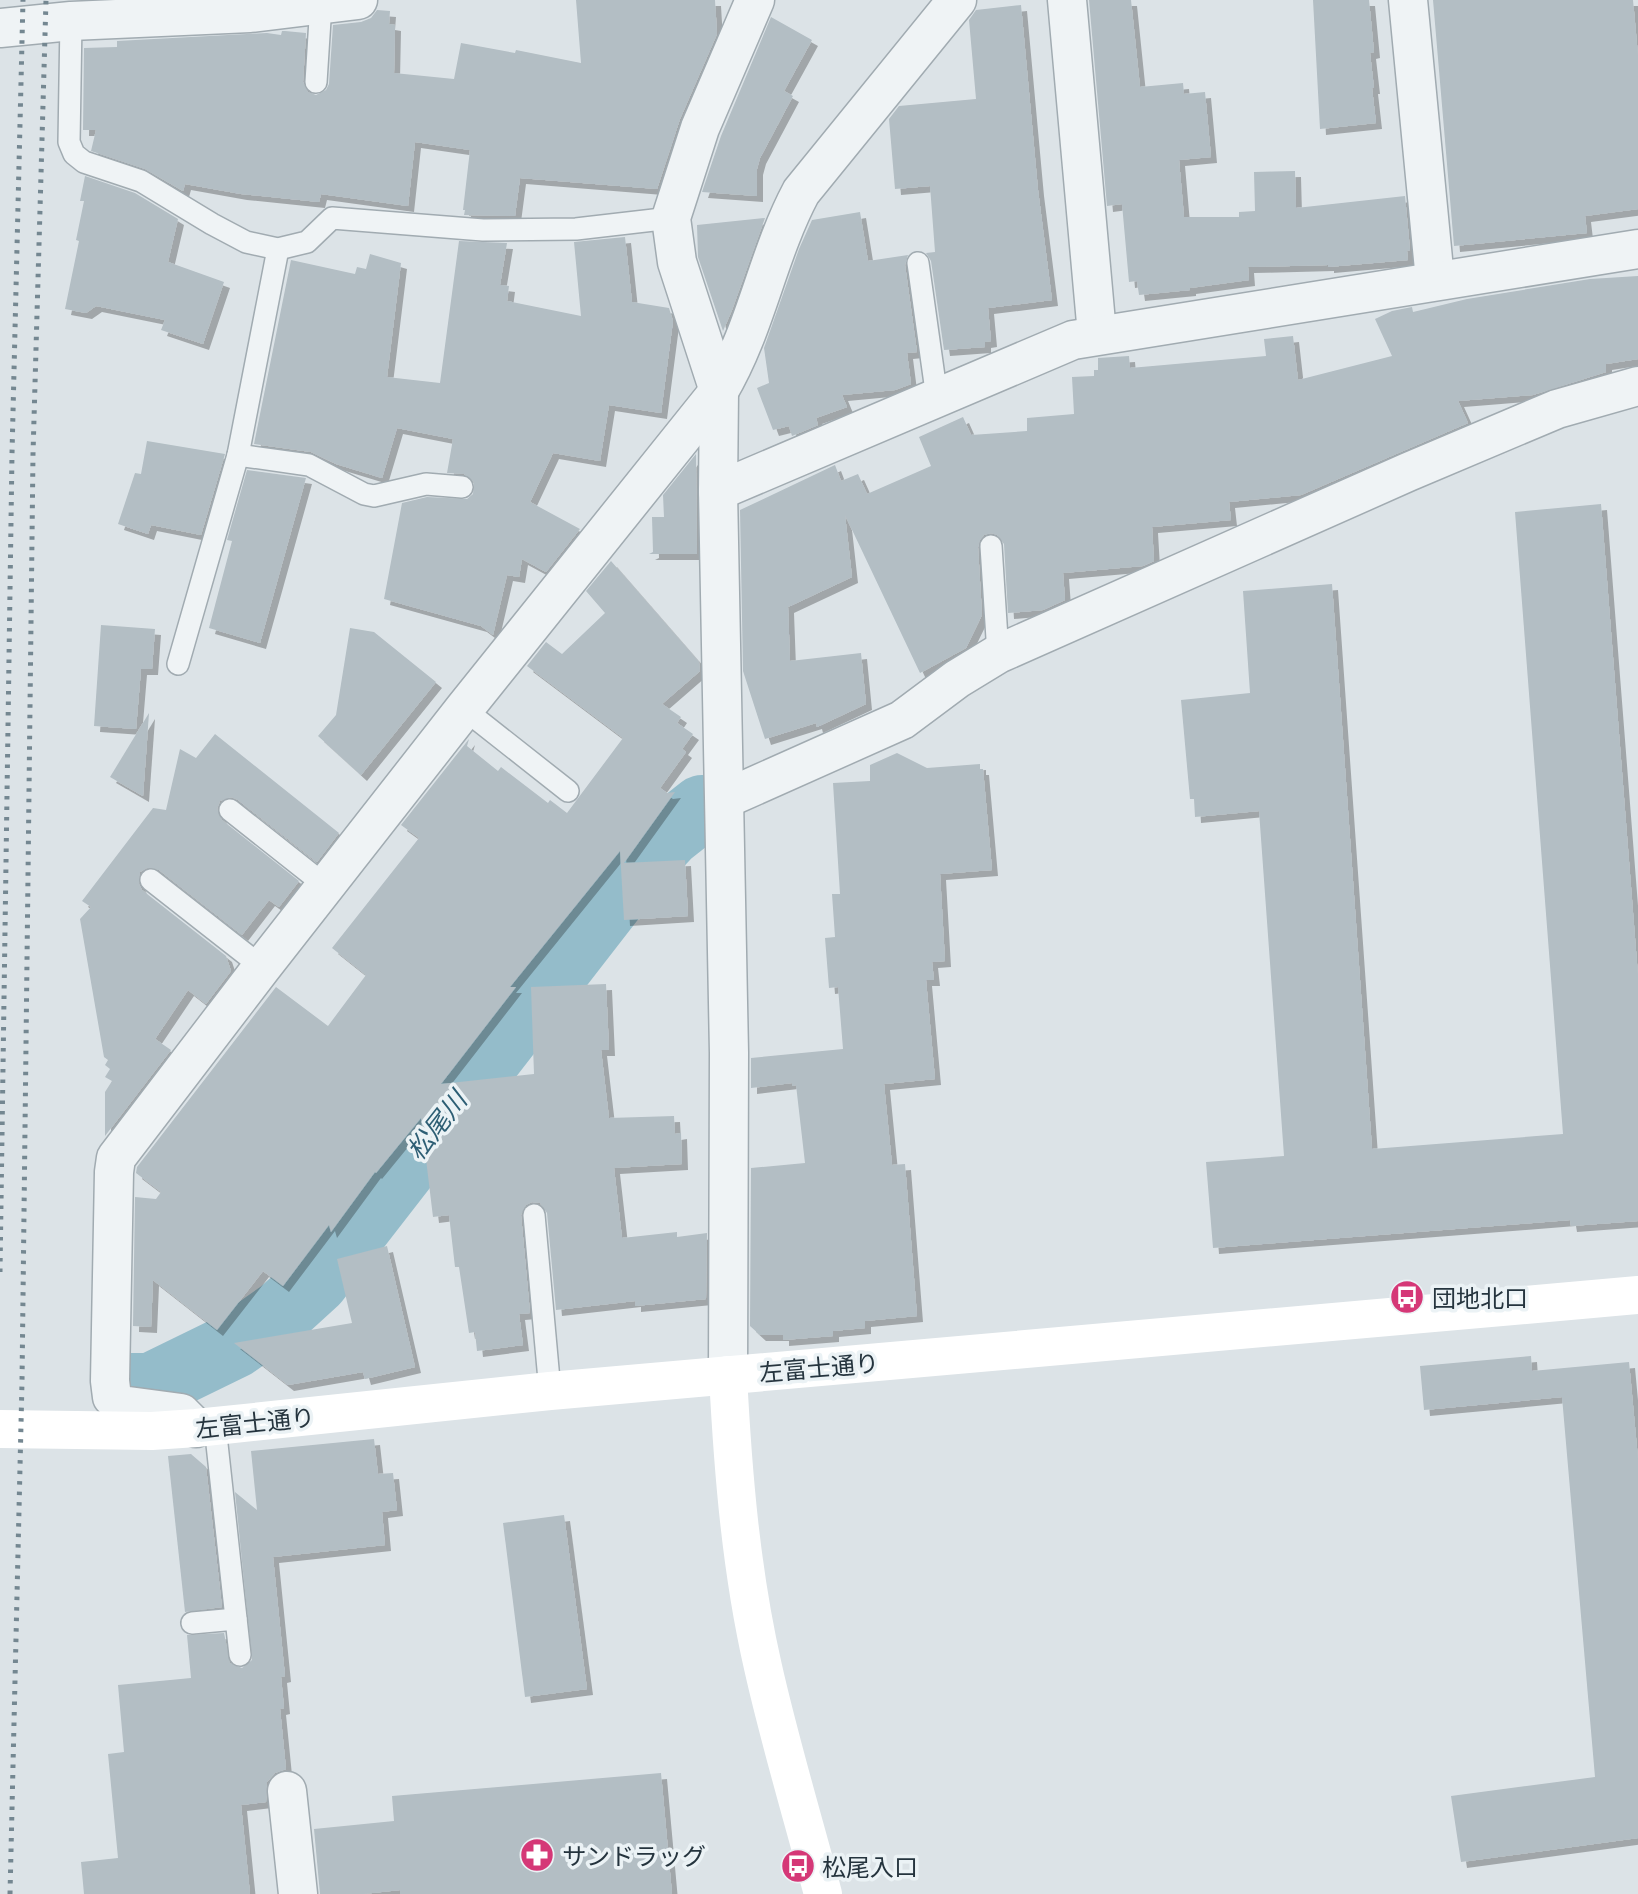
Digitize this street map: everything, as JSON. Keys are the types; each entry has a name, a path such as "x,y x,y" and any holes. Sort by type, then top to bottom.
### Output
{"street":[{"path":"755,0 700,128 670,218 677,262 719,391 718,491 729,1053 727,1375 733,1471 745,1567 763,1667 823,1894"},
{"path":"205,1427 181,1413 121,1405 112,1397 110,1381 116,1158 464,709 719,391 734,365 789,216 801,192 957,0"},
{"path":"1067,0 1097,334"},
{"path":"1408,0 1435,280"},
{"path":"0,28 71,21 250,13 340,2"},
{"path":"718,491 1073,340 1097,334 1638,249"},
{"path":"725,799 902,720 957,679 998,654 1408,472 1545,415 1638,386"},
{"name":"左富士通り","path":"0,1429 152,1431 205,1427 550,1391 1638,1295"},
{"path":"287,1791 298,1894"}],"lane":[{"path":"316,82 340,2"},
{"path":"71,21 69,142 74,154 84,162 141,181 246,242 278,249 307,242 332,218 483,230 576,229 670,218"},
{"path":"178,664 238,455 278,249"},
{"path":"918,262 937,398"},
{"path":"238,455 309,464 364,494 374,496 426,484 462,488"},
{"path":"990,546 998,654"},
{"path":"464,709 568,791"},
{"path":"230,810 326,886"},
{"path":"151,880 262,967"},
{"path":"534,1215 550,1391"},
{"path":"205,1427 240,1655"},
{"path":"192,1623 236,1619"}],"building":[{"path":"576,0 715,0 717,34 680,119 657,189 520,178 515,216 464,215 470,150 415,142 408,206 321,194 319,202 241,194 185,184 183,191 145,169 91,151 96,130 83,130 84,48 117,47 117,41 267,33 281,35 282,31 306,33 303,82 308,92 316,95 326,90 329,84 333,25 361,22 371,18 377,10 390,11 389,24 395,25 394,73 454,79 461,43 515,53 516,50 581,63"},
{"path":"1089,0 1131,0 1140,87 1183,83 1184,94 1205,92 1211,157 1179,160 1184,217 1239,217 1239,212 1255,211 1254,172 1295,171 1296,208 1405,196 1410,250 1407,251 1408,260 1328,267 1248,267 1249,280 1139,295 1137,281 1129,282 1122,204 1107,206"},
{"path":"1313,0 1369,0 1376,123 1320,129"},
{"path":"1433,0 1633,0 1638,56 1638,209 1585,216 1587,233 1454,246"},
{"path":"1021,5 1038,190 1052,300 988,308 991,341 985,342 985,347 944,350 931,261 926,253 935,252 930,186 895,189 889,119 899,106 976,99 969,20 976,10"},
{"path":"771,17 812,40 784,91 793,96 760,158 757,169 757,196 702,192 721,136"},
{"path":"85,176 135,193 178,219 168,262 224,282 203,344 161,330 165,320 96,306 86,313 65,309 79,241 76,240 84,201 80,201"},
{"path":"860,212 868,261 908,255 905,265 917,352 907,353 911,384 895,390 842,395 847,407 816,418 818,425 792,436 789,426 773,430 757,388 769,383 764,348 799,249 812,220"},
{"path":"765,218 723,331 698,257 697,225"},
{"path":"625,237 632,302 669,308 673,321 661,413 609,405 600,461 553,453 530,502 580,529 546,572 522,559 519,577 507,575 493,635 481,626 384,599 402,503 427,497 467,499 473,494 474,482 464,474 447,473 453,439 397,428 382,478 336,464 311,452 254,444 291,260 355,274 357,267 366,269 370,254 401,263 387,377 440,383 459,241 507,243 500,285 509,286 507,301 581,316 574,242"},
{"path":"1638,276 1638,359 1606,364 1606,372 1533,395 1458,401 1468,423 1301,495 1229,502 1231,520 1152,527 1154,561 1143,566 1063,573 1065,600 1043,610 1008,613 1004,544 997,535 984,535 978,547 982,615 966,648 920,673 845,515 852,577 788,607 790,661 861,653 866,704 817,727 816,723 765,739 743,671 740,510 835,465 841,481 858,474 867,494 931,466 919,437 963,417 971,435 1027,431 1027,418 1074,414 1072,377 1094,376 1094,370 1098,370 1098,358 1129,356 1130,368 1266,356 1264,339 1293,336 1298,380 1392,356 1375,319 1392,311 1412,307 1413,312 1467,299 1590,279"},
{"path":"147,441 225,454 201,535 151,525 148,534 118,524 135,473 141,474"},
{"path":"696,454 697,554 649,554 653,552 652,517 664,517 663,495"},
{"path":"247,470 306,478 260,643 209,628 232,541 227,540"},
{"path":"1601,504 1638,976 1638,1221 1571,1226 1570,1220 1213,1248 1206,1162 1284,1156 1259,811 1195,817 1194,799 1190,799 1181,700 1250,693 1243,591 1332,584 1372,1149 1563,1134 1515,512"},
{"path":"611,561 699,662 700,671 662,704 681,717 677,723 693,734 682,749 686,752 660,788 667,793 675,792 624,863 685,860 688,916 624,920 620,851 510,987 516,987 441,1084 534,1074 531,987 606,984 609,1050 601,1050 609,1118 674,1116 675,1134 681,1133 682,1164 614,1168 622,1238 677,1232 677,1237 707,1233 706,1299 635,1306 635,1301 556,1310 547,1213 540,1203 532,1202 526,1205 521,1215 530,1313 519,1314 523,1345 477,1351 475,1332 469,1333 459,1267 455,1267 449,1215 433,1217 421,1118 375,1172 331,1232 329,1225 283,1286 263,1271 217,1330 153,1280 151,1327 133,1326 135,1197 156,1199 161,1192 136,1173 137,1167 276,987 328,1026 366,975 332,948 419,838 401,825 469,739 467,746 498,771 501,767 548,803 550,800 567,813 623,738 527,666 546,642 562,654 605,613 586,591"},
{"path":"101,625 155,629 152,669 141,669 136,729 94,726"},
{"path":"350,628 374,632 436,682 361,775 318,736 336,715"},
{"path":"149,713 143,796 110,777"},
{"path":"215,734 339,833 317,862 238,800 231,797 220,801 217,809 222,820 299,881 279,907 269,900 242,935 159,870 147,868 140,872 139,884 142,890 226,956 231,971 206,1004 188,990 155,1039 171,1050 105,1136 105,1092 112,1081 105,1077 110,1069 105,1065 108,1060 104,1057 80,919 91,907 82,901 153,808 166,810 180,749 196,758"},
{"path":"897,753 927,768 980,764 980,769 983,769 992,870 940,874 945,961 932,962 934,980 926,980 935,1079 884,1084 892,1165 905,1164 917,1316 865,1321 865,1328 833,1331 833,1336 783,1340 783,1335 760,1335 750,1326 751,1168 805,1163 796,1085 792,1086 792,1083 751,1088 751,1058 843,1049 838,987 829,988 825,938 835,937 832,894 840,894 833,783 870,781 870,765"},
{"path":"387,1246 415,1367 365,1379 363,1372 288,1385 234,1343 352,1323 337,1259"},
{"path":"1531,1356 1532,1371 1629,1362 1638,1459 1638,1838 1461,1862 1451,1796 1595,1777 1562,1397 1424,1410 1420,1366"},
{"path":"374,1439 378,1474 393,1473 397,1510 382,1512 385,1545 273,1557 285,1676 281,1677 284,1708 280,1709 286,1769 275,1773 267,1782 266,1802 241,1805 250,1894 84,1894 81,1862 118,1858 108,1754 124,1752 118,1685 191,1678 187,1635 224,1633 230,1663 242,1668 252,1660 235,1492 257,1510 251,1451"},
{"path":"191,1454 206,1467 222,1607 185,1612 168,1456"},
{"path":"564,1515 587,1689 525,1697 503,1523"},
{"path":"661,1773 672,1894 400,1894 400,1890 363,1894 320,1894 314,1829 394,1821 392,1796"}],"waterway":[{"name":"松尾川","path":"129,1386 151,1386 235,1345 282,1312 316,1281 630,876 669,834 702,808"}],"railway":[{"path":"0,1272 12,454 23,0"},
{"path":"10,1894 22,1382 33,454 46,0"}],"place":[{"name":"団地北口","path":"1407,1297"},
{"name":"サンドラッグ","path":"537,1855"},
{"name":"松尾入口","path":"798,1866"}]}
